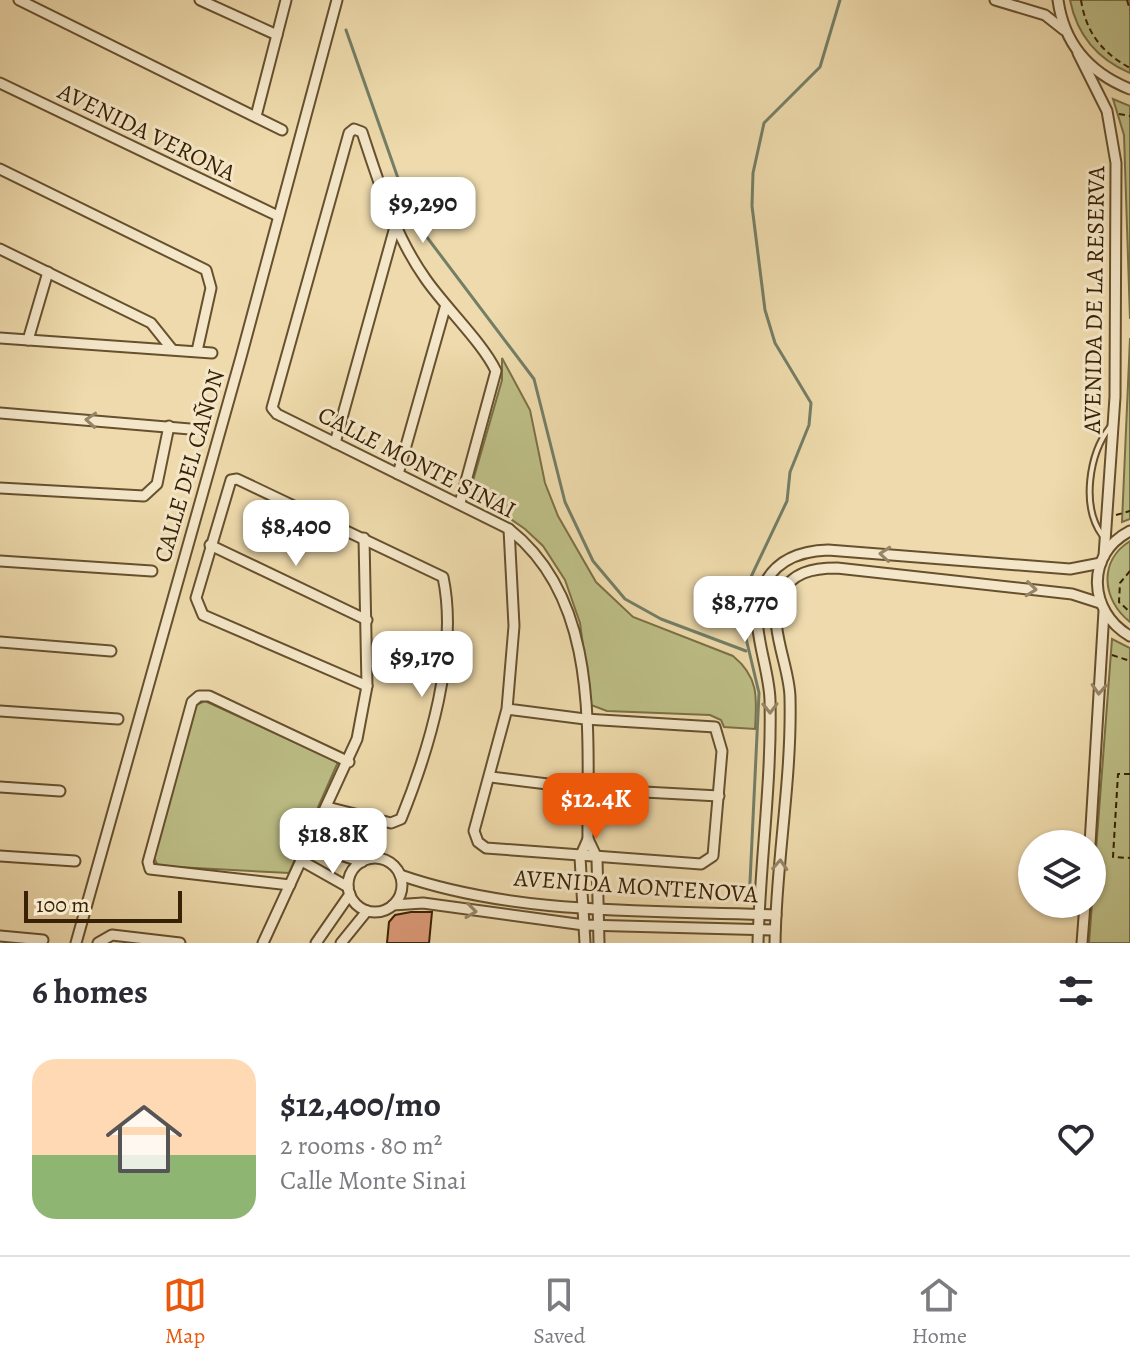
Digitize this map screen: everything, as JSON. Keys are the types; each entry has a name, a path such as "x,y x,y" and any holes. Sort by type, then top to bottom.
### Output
{"street":[{"path":"19,0 282,130"},
{"path":"200,0 277,35"},
{"path":"256,116 286,0"},
{"path":"995,0 1045,15 1065,30"},
{"path":"1058,0 1065,30"},
{"name":"CALLE DEL CAÑON","path":"76,943 335,2"},
{"name":"AVENIDA DE LA RESERVA","path":"1065,30 1107,111 1115,142 1117,188 1114,422 1105,539 1097,583 1102,607 1101,652 1091,830"},
{"path":"1078,53 1100,75 1130,89"},
{"name":"AVENIDA VERONA","path":"0,83 278,216"},
{"name":"CALLE MONTE SINAI","path":"395,227 362,132 356,128 349,133 272,404 277,414 509,529 540,558 570,609 579,647 585,719 588,839"},
{"path":"0,169 210,274 211,288 197,351"},
{"path":"395,227 445,308 496,371 460,503"},
{"path":"335,443 395,227"},
{"path":"0,249 151,323 171,348"},
{"path":"28,340 48,272"},
{"path":"398,474 445,308"},
{"path":"0,338 212,353"},
{"path":"0,413 202,430"},
{"path":"0,488 144,496 157,484 169,426"},
{"path":"327,807 391,823 401,819 434,726 443,673 443,577 237,479 231,480 196,598 198,608 203,615 367,686"},
{"path":"507,709 585,719 715,727 722,744 711,859 701,864 580,857 486,848 476,839 476,824 507,709 514,626 509,529"},
{"path":"758,943 770,710 758,602 769,576 777,566 800,553 828,550 1070,569 1102,559 1113,543 1130,531"},
{"path":"263,943 349,762 367,686 364,538"},
{"path":"210,545 367,620"},
{"path":"0,561 152,571"},
{"path":"775,943 790,699 777,614 780,595 789,583 810,570 837,568 1072,594 1102,607 1119,630 1130,636"},
{"path":"0,642 111,651"},
{"path":"290,885 150,869 148,862 192,702 199,696 209,696 349,762"},
{"path":"0,711 118,719"},
{"path":"491,777 588,789 719,796"},
{"path":"0,787 60,791"},
{"path":"585,943 580,857 588,839"},
{"path":"588,839 597,858 599,943"},
{"path":"302,861 349,891 367,911 381,911 393,905 401,891 400,875 384,860 362,862 310,845"},
{"path":"0,856 75,861"},
{"path":"316,943 349,891 352,873 362,862"},
{"name":"AVENIDA MONTENOVA","path":"400,875 424,883 509,899 583,907 776,915"},
{"name":"AVENIDA MONTENOVA","path":"393,905 423,903 599,926 775,930"},
{"path":"341,943 367,911"},
{"path":"1082,943 1084,918"},
{"path":"101,941 112,935 180,943"},
{"path":"0,936 43,940"}],"lane":[{"path":"1105,539 1092,511 1093,464 1097,447 1114,422"}],"path":[{"path":"1081,0 1086,23 1095,41 1130,68"},
{"path":"1127,0 1130,10"},
{"path":"1107,111 1130,116"},
{"path":"1107,518 1130,511"},
{"path":"1130,571 1120,583 1119,602 1130,612"},
{"path":"1101,652 1130,661"},
{"path":"1130,774 1118,774 1113,857 1130,858"}],"green space":[{"path":"1070,0 1130,0 1130,73 1108,61 1090,44 1073,13"},
{"path":"1113,99 1130,106 1130,319 1124,135"},
{"path":"1130,338 1130,519 1122,522"},
{"path":"502,358 530,410 545,483 558,516 596,582 633,617 733,656 752,680 756,698 755,729 724,727 721,720 710,715 607,711 591,705 580,623 565,580 543,546 525,529 470,491 502,380"},
{"path":"1130,541 1130,622 1114,603 1108,581 1113,559"},
{"path":"1112,639 1130,648 1130,943 1089,943 1091,918 1106,918 1106,830 1098,830"},
{"path":"205,701 338,762 289,873 158,866 154,858 196,705"}],"building":[{"path":"432,912 429,943 387,943 389,922 395,915"}],"waterway":[{"path":"749,903 759,693 740,613 750,579 787,501 790,472 809,425 811,403 775,343 765,310 752,206 753,173 764,123 820,67 840,0"},
{"path":"346,30 406,201 420,228 534,379 565,502 593,561 625,599 661,619 746,651"}]}
